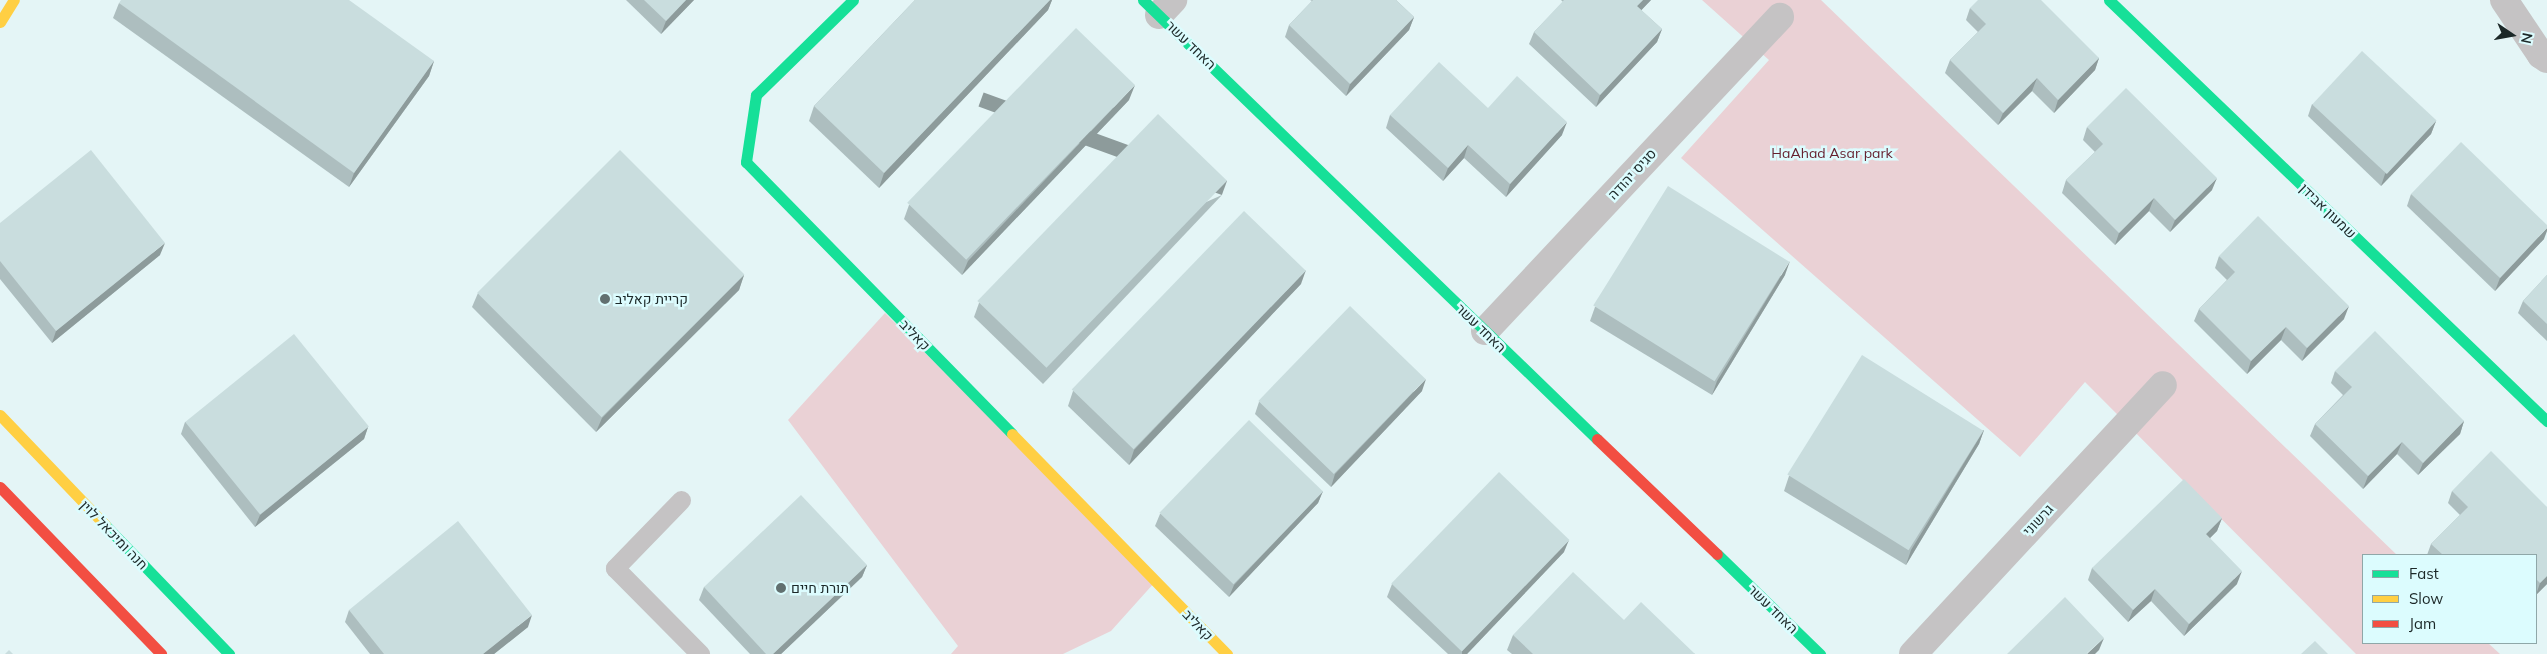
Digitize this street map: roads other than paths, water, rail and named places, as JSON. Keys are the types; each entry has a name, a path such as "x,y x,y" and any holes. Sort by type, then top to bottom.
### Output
{"street":[{"path":"0,22 14,0"},
{"name":"קאליב","path":"853,0 756,95 746,162 1227,654"},
{"name":"שמעון אבידן","path":"2109,0 2547,421"},
{"path":"2504,0 2541,55 2547,59"},
{"name":"האחד עשר","path":"1159,5 1485,331 1820,654"},
{"name":"סגיס יהודה","path":"1485,331 1780,18"},
{"name":"גרשוני","path":"1913,654 2163,385"},
{"name":"חנה ומיכאל לוין","path":"0,415 229,654"},
{"path":"0,487 161,654"}],"lane":[{"path":"681,500 615,568 700,654"}],"place":[{"name":"קריית קאליב","path":"605,299"},
{"name":"תורת חיים","path":"781,588"}],"park label":[{"name":"HaAhad Asar park","path":"1832,153"}]}
